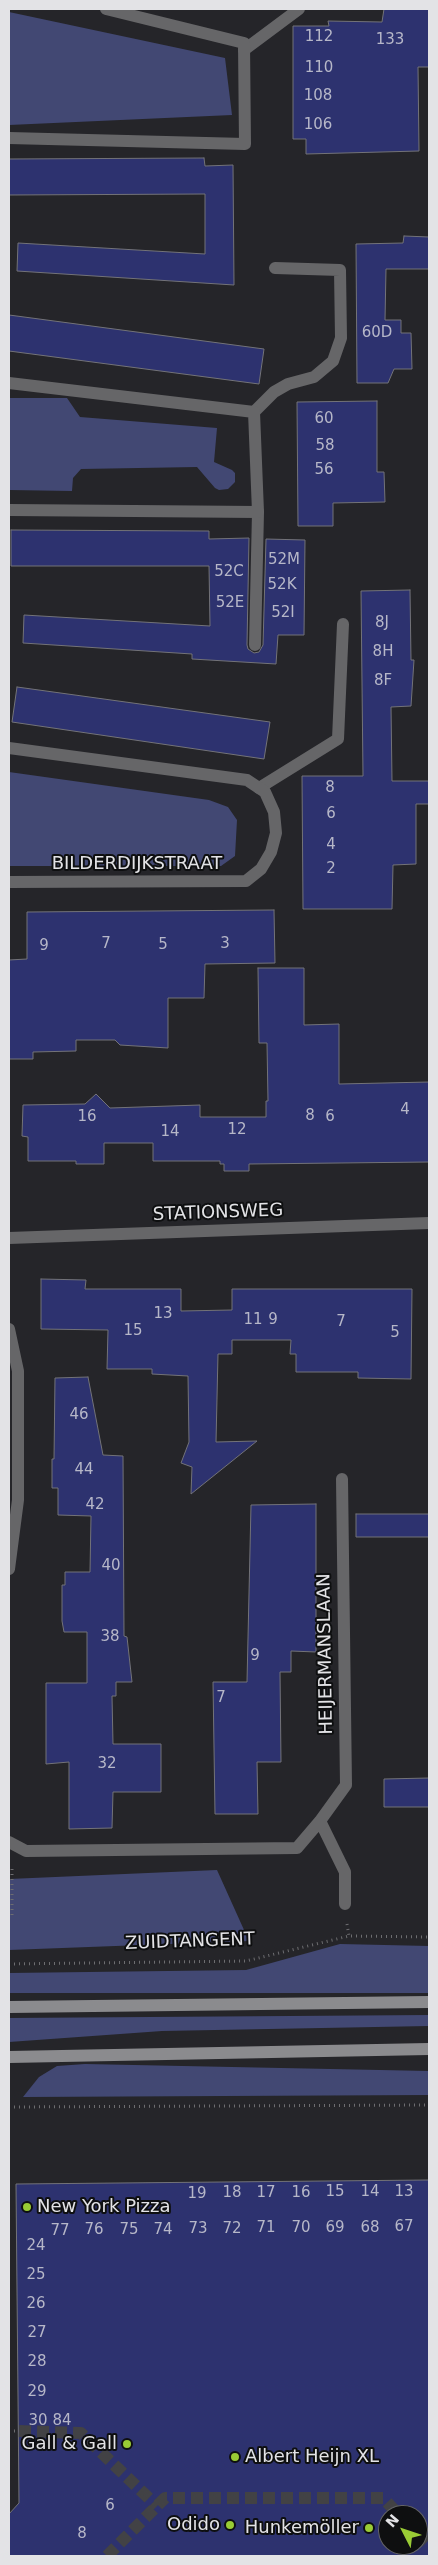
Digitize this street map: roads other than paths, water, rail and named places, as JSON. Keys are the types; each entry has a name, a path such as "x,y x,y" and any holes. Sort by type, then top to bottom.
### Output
{"main road":[{"path":"9,2007 429,2002"},
{"path":"9,2056 429,2049"}],"street":[{"path":"9,138 245,144 244,42 106,9"},
{"path":"244,50 299,9"},
{"path":"255,645 258,512 254,412 274,392 288,384 314,377 333,361 341,338 340,270 275,268"},
{"path":"9,383 254,412"},
{"path":"9,510 258,512"},
{"path":"9,748 247,780 259,788 338,739 343,624"},
{"name":"BILDERDIJKSTRAAT","path":"9,882 246,881 261,869 271,852 276,833 274,812 265,792 259,788"},
{"name":"STATIONSWEG","path":"9,1238 429,1223"},
{"path":"9,1329 18,1372 18,1500 9,1569"},
{"name":"HEIJERMANSLAAN","path":"11,1843 26,1851 298,1848 346,1784 342,1479"},
{"path":"320,1821 345,1872 346,1904"}],"tunnel":[{"path":"19,2431 81,2433 157,2506"},
{"path":"107,2556 165,2498 383,2498 390,2505"}],"place":[{"name":"New York Pizza","path":"27,2207"},
{"name":"Gall & Gall","path":"127,2444"},
{"name":"Albert Heijn XL","path":"235,2457"},
{"name":"Odido","path":"230,2525"},
{"name":"Hunkemöller","path":"369,2528"}]}
